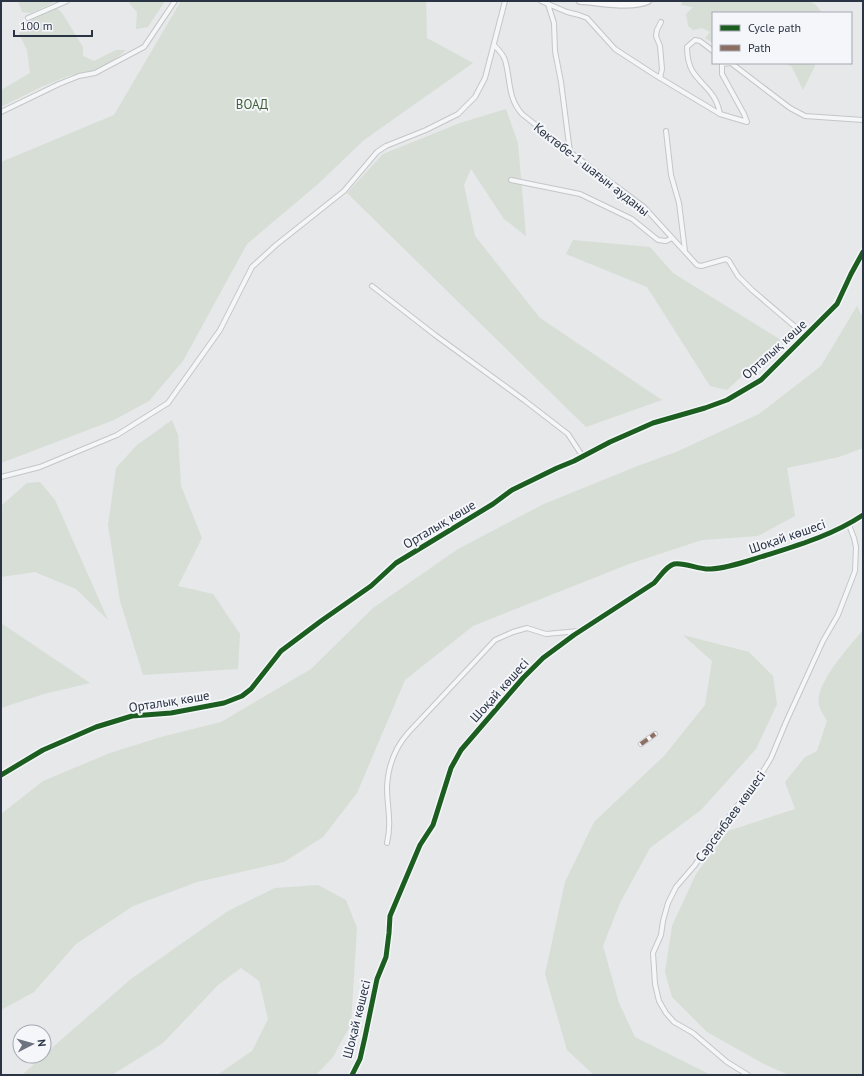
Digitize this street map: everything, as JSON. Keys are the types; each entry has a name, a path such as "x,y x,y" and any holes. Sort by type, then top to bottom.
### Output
{"main road":[{"path":"580,1 628,4 643,3 648,1"}],"street":[{"path":"28,18 67,1"},
{"path":"1,112 59,84 79,76 95,73 144,47 174,1"},
{"path":"1,477 40,466 118,435 168,403 220,330 252,267 278,243 344,191 377,152 386,146 426,130 458,114 474,97 485,78 505,1"},
{"path":"541,1 567,12 587,18 615,49 720,114 747,122 722,74 722,64"},
{"path":"548,4 554,23 555,51 561,82 570,152"},
{"path":"660,78 662,68 660,46 656,36 661,22"},
{"path":"712,50 700,41 695,40 687,47 687,58 693,72 711,91 719,105 720,114"},
{"name":"Көктөбе-1 шағын ауданы","path":"494,45 505,60 512,98 515,106 522,114 644,207 697,265 701,266 723,258 729,261 738,276 752,290 806,336"},
{"path":"732,64 790,108 805,116 863,120"},
{"path":"666,132 671,175 679,203 686,252"},
{"path":"510,180 580,194 632,219 658,240 672,238"},
{"name":"Орталық көше","path":"1,775 43,750 96,727 132,716 178,712 224,703 242,696 251,688 281,651 371,586 396,563 493,504 512,490 583,457 610,442 653,423 727,400 761,380 837,304 863,252"},
{"path":"372,286 568,434 583,457"},
{"name":"Шоқай көшесі","path":"352,1075 360,1059 377,979 386,957 390,916 420,844 433,825 451,768 461,750 523,678 542,658 654,583 672,565 676,564 702,569 734,565 822,537 849,524 863,515"},
{"name":"Сәрсенбаев көшесі","path":"748,1075 727,1062 693,1033 674,1022 666,1013 659,1001 655,984 653,953 661,935 668,904 676,887 695,865 715,835 760,776 773,753 823,641 838,615 855,571 856,547 849,524"},
{"path":"387,843 390,825 387,788 389,770 396,748 413,727 496,640 526,628 546,634 582,631"},
{"path":"641,744 655,734"}],"green space":[{"path":"18,1 57,1 31,13 22,12"},
{"path":"130,1 165,1 148,27 136,29 137,12 129,3"},
{"name":"ВОАД","path":"181,1 426,1 427,38 473,63 364,140 318,184 247,244 183,361 149,401 114,420 1,463 1,162 114,115"},
{"path":"682,1 809,1 816,5 821,12 712,12 712,42 705,38 710,32 702,28 693,30 688,26 686,14 693,7 681,5"},
{"path":"57,8 62,13 83,47 83,56 94,61 116,50 126,50 111,63 94,73 71,75 41,87 1,107 1,90 30,73 27,50 19,34 26,22"},
{"path":"788,64 814,64 815,66 803,90 792,67"},
{"path":"506,109 518,143 526,236 504,219 471,169 464,185 475,236 540,318 662,400 586,427 347,193 383,154 460,123"},
{"path":"573,240 650,247 673,273 781,340 727,390 710,386 647,287 566,254"},
{"path":"857,306 863,318 863,448 839,457 787,468 795,516 758,536 702,540 629,564 473,626 405,680 357,793 323,837 284,862 197,882 133,906 76,944 34,992 1,1010 1,814 43,781 110,753 161,737 221,722 311,669 373,608 458,549 544,504 676,452 759,414 821,366"},
{"path":"172,420 178,435 181,486 202,538 178,586 213,594 240,634 238,669 143,675 120,601 108,525 116,468 137,445"},
{"path":"40,482 55,500 108,620 76,589 35,572 1,577 1,506 27,483"},
{"path":"1,623 90,683 44,694 1,708"},
{"path":"863,630 863,1075 789,1075 766,1065 707,1032 672,997 665,972 672,926 696,874 728,831 795,809 785,782 805,757 817,751 827,721 819,705 819,696 822,687 834,666"},
{"path":"683,635 749,652 773,676 777,704 756,749 701,810 650,848 620,903 603,946 619,1003 635,1037 711,1075 594,1075 567,1050 545,974 565,882 594,822 664,756 705,705 712,661"},
{"path":"318,885 346,900 357,928 351,1024 333,1057 316,1075 217,1075 252,1051 268,1019 259,981 241,968 218,985 163,1043 112,1075 22,1075 34,1064 52,1064 52,1048 131,979 228,911 275,888"}],"marked path":[{"path":"641,744 655,734"}],"cycle path":[{"path":"1,775 43,750 96,727 132,716 171,713 224,703 242,696 251,689 281,651 371,586 396,563 493,504 512,490 574,461 610,442 653,423 727,400 761,380 837,304 863,252"},
{"path":"352,1075 360,1059 377,979 386,957 390,916 420,845 433,825 451,768 461,750 523,678 543,658 574,635 654,583 671,565 683,564 706,569 731,566 828,534 863,515"}]}
